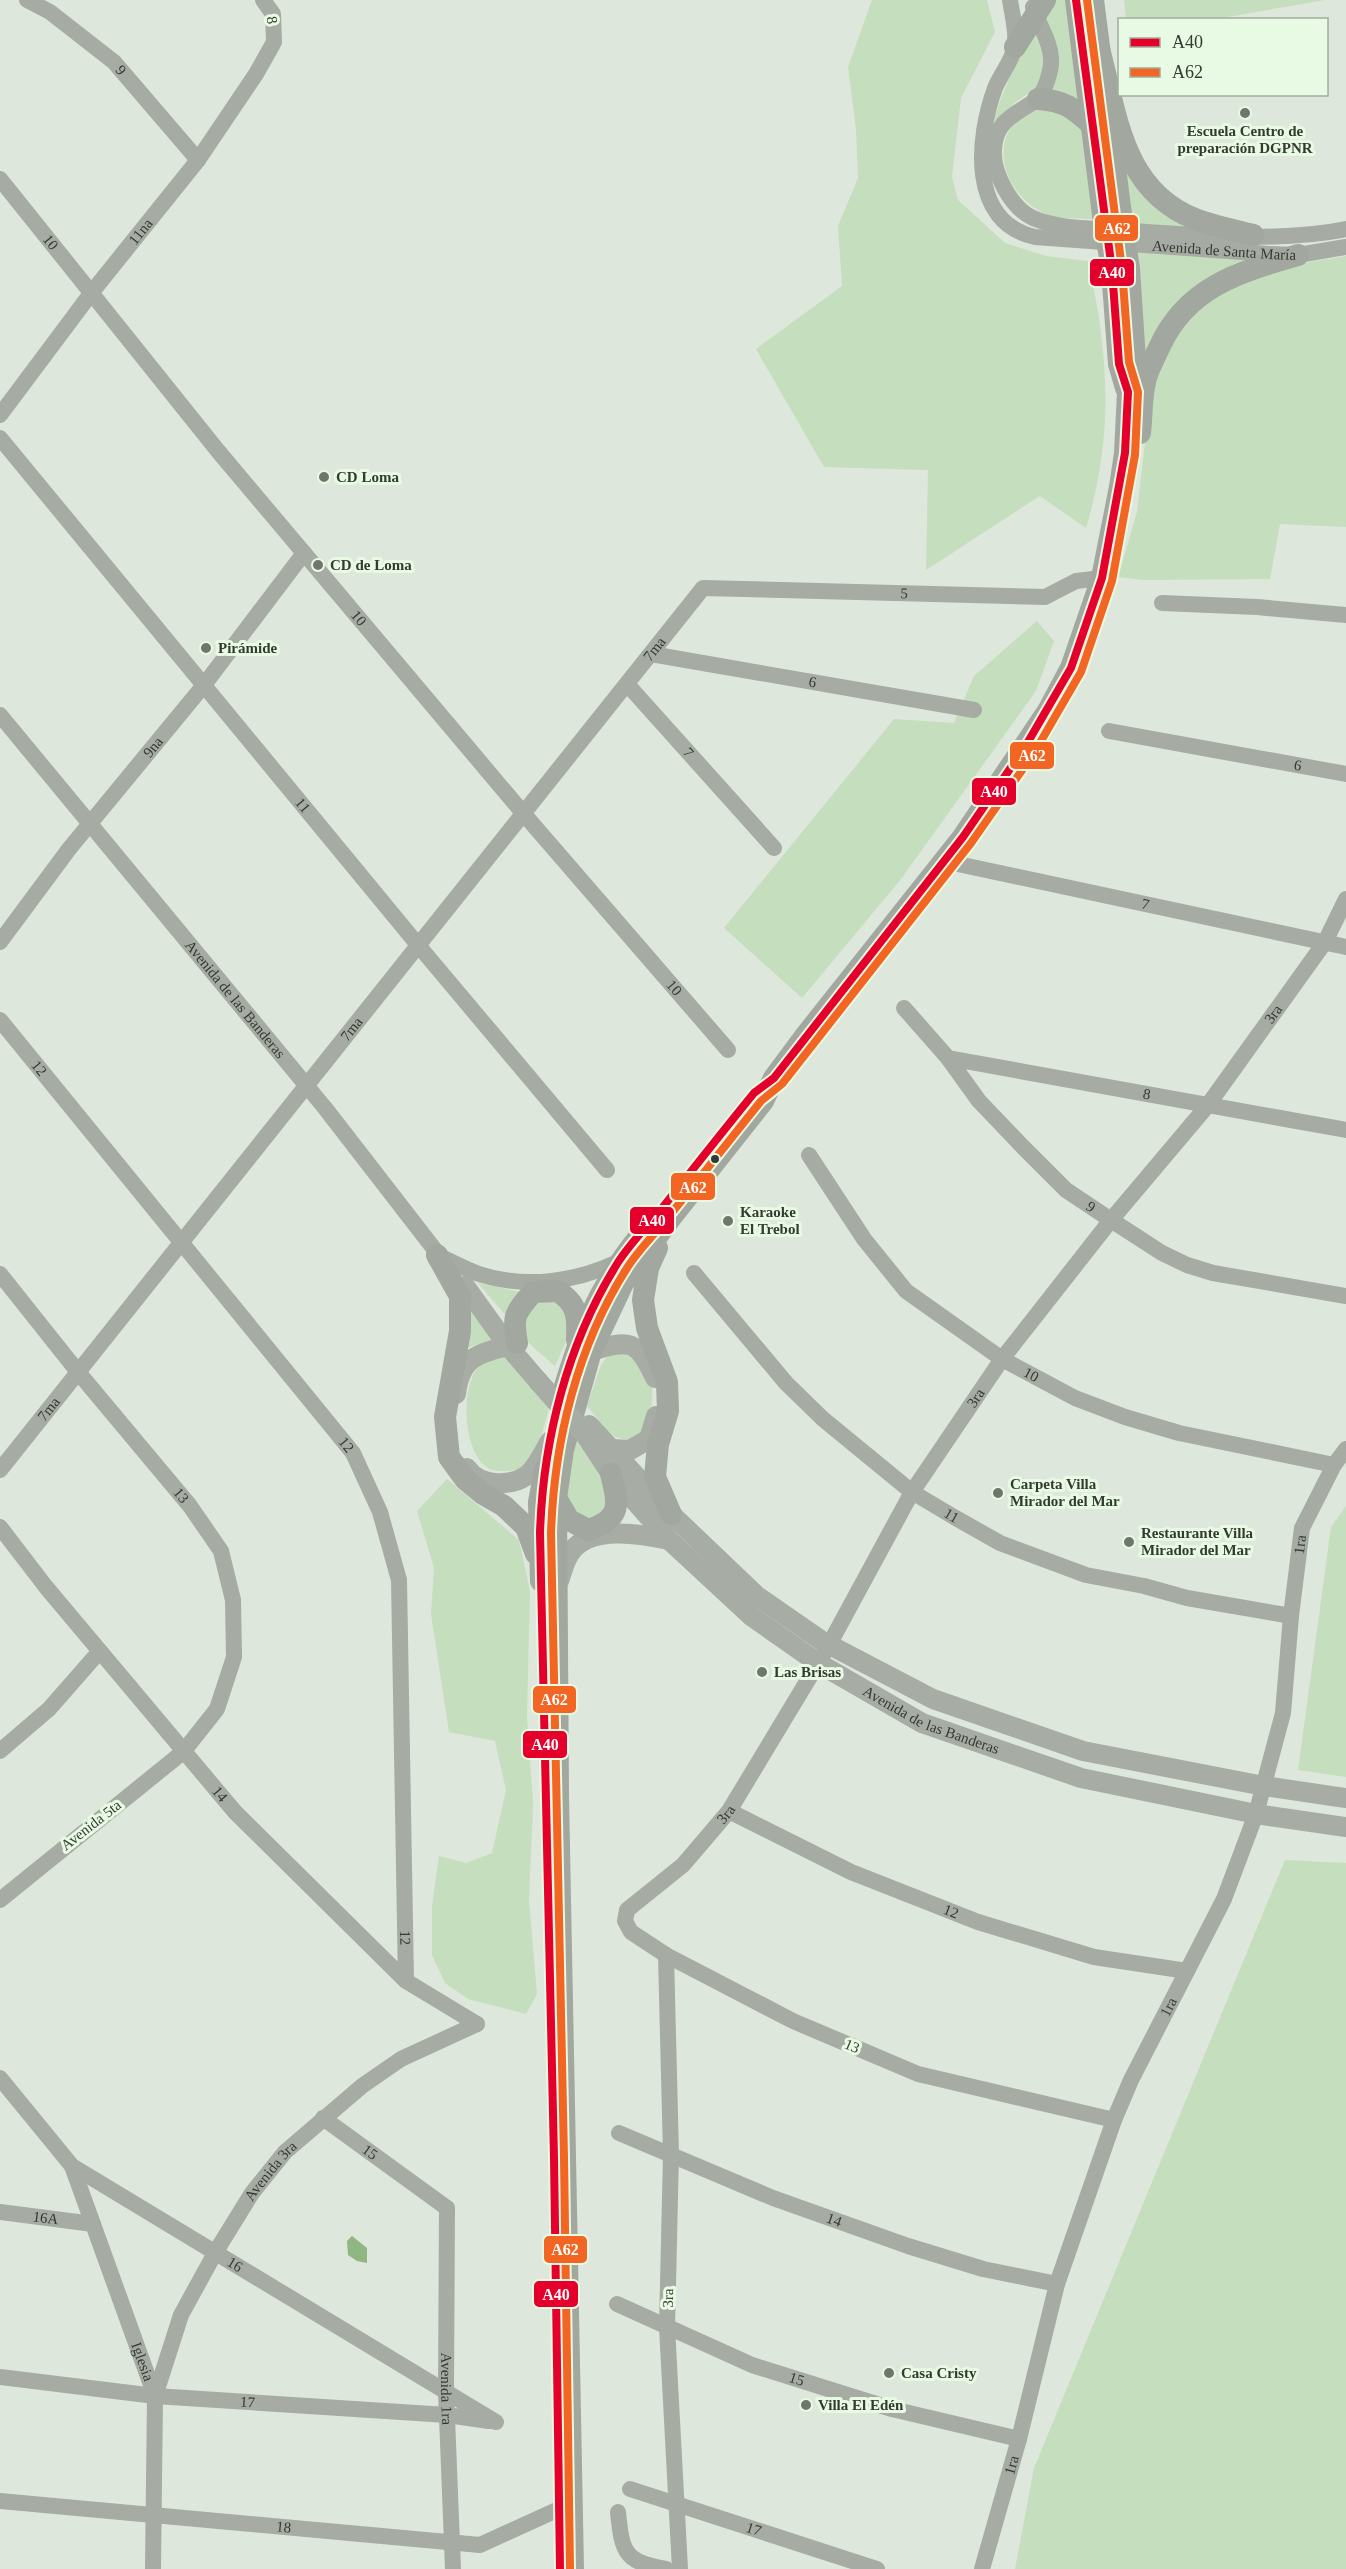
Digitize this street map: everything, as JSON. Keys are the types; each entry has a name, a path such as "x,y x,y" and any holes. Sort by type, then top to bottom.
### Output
{"highway":[{"path":"1076,0 1092,125 1112,215"},
{"path":"560,2569 554,2158 539,1502 550,1441 584,1347 623,1283 669,1220 763,1101 774,1078 989,800 1048,711 1071,668 1090,618 1102,578 1123,464 1128,392 1119,364 1120,269 1112,215 1093,0"},
{"path":"1015,47 1038,5"},
{"path":"1099,49 1128,157 1143,180 1162,200 1178,211 1195,219 1253,235"},
{"path":"1038,99 1061,102 1071,106 1092,125"},
{"path":"1102,578 1126,530 1138,458 1145,382 1170,327 1179,313 1210,288 1240,272 1298,255"},
{"path":"573,2569 558,1808 556,1498 563,1450 596,1301 618,1262 754,1093 774,1078"},
{"path":"669,1220 648,1268 643,1300 647,1329 667,1382 668,1411 658,1444 655,1477 671,1514"},
{"path":"437,1255 460,1296 460,1331 445,1417 449,1457 465,1479 483,1494 504,1506 526,1527 540,1565"},
{"path":"513,1344 513,1323 519,1308 533,1292 557,1291 574,1304 584,1347"},
{"path":"556,1498 569,1520 588,1530 603,1526 614,1515 617,1498 610,1474"}],"main road":[{"name":"Avenida de las Banderas","path":"465,1286 584,1427 612,1449 671,1514 757,1596 829,1645 933,1699 1083,1751 1264,1786 1346,1798"},
{"path":"513,1344 480,1353 466,1365 457,1389 454,1416 457,1454 469,1472 486,1482 508,1483 528,1475 550,1441"},
{"path":"584,1347 631,1345 645,1355 656,1379 658,1408 649,1439 630,1450 612,1449"},
{"name":"Avenida de las Banderas","path":"584,1427 610,1474 669,1540 751,1616 818,1663 922,1724 1070,1774 1256,1814 1346,1827"},
{"path":"556,1588 569,1554 586,1541 607,1534 633,1532 669,1540"}],"street":[{"name":"9","path":"27,0 50,12 114,62 198,160"},
{"name":"8","path":"263,0 273,14 274,42"},
{"path":"1010,0 1015,47"},
{"path":"1038,5 1051,57 1051,68 1038,99"},
{"name":"11na","path":"0,415 92,292 198,160 256,74 274,42"},
{"name":"Avenida de Santa María","path":"1015,47 995,87 984,129 981,155 981,173 991,202 1015,230 1035,237 1298,255 1346,247"},
{"name":"Avenida de Santa María","path":"1038,99 1013,114 1003,125 994,147 996,167 1009,197 1030,217 1083,227 1185,235 1298,235 1346,228"},
{"name":"10","path":"0,179 218,452 523,813 728,1050"},
{"name":"11","path":"0,438 418,945 607,1170"},
{"name":"9na","path":"0,942 90,824 204,686 304,553"},
{"name":"5","path":"703,588 1045,597 1076,581 1102,578"},
{"name":"7ma","path":"0,1470 703,588"},
{"path":"1162,603 1257,607 1346,615"},
{"name":"6","path":"651,654 974,710"},
{"name":"7","path":"627,684 774,848"},
{"name":"Avenida de las Banderas","path":"0,716 306,1086 437,1255 465,1286"},
{"name":"6","path":"1109,731 1346,774"},
{"name":"7","path":"944,861 1346,946"},
{"name":"3ra","path":"627,1910 683,1865 729,1811 829,1645 912,1492 1002,1359 1112,1220 1208,1105 1325,942 1346,899"},
{"name":"9","path":"904,1008 948,1058 979,1101 1066,1190 1162,1253 1187,1265 1213,1273 1346,1296"},
{"name":"12","path":"0,1020 353,1453 380,1512 399,1580 406,1982"},
{"name":"8","path":"948,1058 1346,1130"},
{"name":"10","path":"809,1155 864,1239 906,1291 1002,1359 1075,1398 1125,1417 1179,1433 1335,1465"},
{"path":"437,1255 477,1273 501,1280 527,1282 554,1281 590,1275 618,1262"},
{"name":"11","path":"694,1273 786,1383 823,1419 912,1492 1000,1543 1086,1575 1144,1586 1187,1598 1291,1616"},
{"name":"13","path":"0,1274 190,1506 221,1551 233,1600 234,1657 217,1709 183,1752"},
{"name":"1ra","path":"982,2569 1019,2439 1057,2284 1114,2120 1131,2080 1224,1899 1256,1814 1283,1713 1291,1616 1302,1528 1335,1465 1346,1449"},
{"name":"14","path":"0,1527 99,1652 235,1812 406,1982 477,2024"},
{"path":"0,1751 49,1709 99,1652"},
{"name":"Avenida 5ta","path":"0,1899 183,1752"},
{"name":"12","path":"729,1811 851,1872 978,1923 1094,1957 1187,1971"},
{"name":"13","path":"627,1910 626,1921 631,1932 666,1955 793,2021 918,2074 1114,2120"},
{"name":"3ra","path":"666,1955 671,2154 667,2327 680,2569"},
{"name":"Avenida 3ra","path":"155,2396 181,2315 252,2193 285,2152 362,2086 401,2059 477,2024"},
{"name":"16","path":"0,2078 72,2166 496,2422"},
{"name":"15","path":"323,2118 447,2208"},
{"name":"14","path":"619,2133 774,2198 908,2246 983,2269 1057,2284"},
{"name":"Iglesia","path":"72,2166 155,2396 153,2569"},
{"name":"Avenida 1ra","path":"447,2208 446,2392 453,2569"},
{"name":"16A","path":"0,2212 93,2224"},
{"name":"15","path":"617,2304 752,2365 892,2409 1019,2439"},
{"name":"17","path":"0,2377 155,2396 447,2415 496,2422"},
{"name":"17","path":"630,2489 877,2569"},
{"name":"18","path":"0,2501 480,2545 559,2509"},
{"path":"618,2512 621,2542 625,2552 638,2561 666,2569"}],"shaded area":[{"path":"872,0 987,0 995,32 961,98 952,177 958,200 1005,243 1046,256 1088,261 1104,362 1105,395 1101,460 1086,528 1040,496 926,570 928,470 824,467 756,349 842,286 838,226 858,178 856,129 848,67"},
{"path":"1052,0 1066,0 1080,107 1051,94 1056,77 1044,12"},
{"path":"1124,0 1325,0 1222,18 1126,18"},
{"path":"1034,31 1044,57 1043,72 1035,89 1014,103 991,132 1003,92"},
{"path":"1043,106 1083,125 1098,219 1051,216 1033,207 1013,186 1004,159 1004,145 1009,131 1020,117"},
{"path":"1122,159 1219,231 1131,226"},
{"path":"1133,250 1268,256 1235,267 1144,375"},
{"path":"1346,256 1346,527 1280,524 1270,579 1143,580 1118,577 1137,512 1152,383 1171,341 1193,311 1226,285 1287,266"},
{"path":"1037,621 1054,641 1036,691 901,879 802,998 724,928 894,719 954,723 974,676"},
{"path":"477,1282 520,1292 508,1318"},
{"path":"533,1300 568,1304 569,1335 555,1366 530,1344 524,1332"},
{"path":"469,1304 496,1338 467,1348"},
{"path":"625,1348 643,1366 652,1385 651,1409 644,1432 640,1438 630,1440 622,1439 609,1432 587,1406 601,1365 611,1351"},
{"path":"502,1354 550,1405 535,1453 530,1461 510,1471 492,1470 482,1463 475,1453 467,1424 468,1394 476,1370 484,1361"},
{"path":"577,1441 606,1481 612,1495 600,1520 577,1519 566,1500 571,1463"},
{"path":"447,1479 519,1540 530,1591 527,1715 533,1805 529,1900 537,1994 526,2014 468,1999 445,1983 432,1955 432,1906 439,1856 466,1863 492,1853 506,1790 495,1741 449,1732 431,1614 434,1568 417,1511"},
{"path":"1346,1506 1346,1777 1298,1770 1331,1527"},
{"path":"1285,1860 1346,1863 1346,2569 1015,2569 1034,2468"},
{"path":"352,2236 367,2248 367,2263 357,2261 348,2255 347,2241"}],"transit line":[{"name":"A40","path":"560,2569 554,2158 540,1533 542,1498 552,1428 571,1360 584,1327 599,1295 622,1256 754,1093 774,1078 963,837 1025,747 1071,668 1102,578 1125,453 1128,392 1119,364 1112,270 1076,0"},
{"name":"A62","path":"570,2569 551,1533 557,1464 563,1430 571,1396 594,1330 632,1261 761,1101 782,1084 971,843 1034,753 1081,672 1112,581 1135,455 1138,392 1129,362 1122,269 1087,0"}],"place":[{"name":"Escuela Centro de preparación DGPNR","path":"1245,113"},
{"name":"CD Loma","path":"324,477"},
{"name":"CD de Loma","path":"318,565"},
{"name":"Pirámide","path":"206,648"},
{"name":"Karaoke El Trebol","path":"728,1221"},
{"name":"Carpeta Villa Mirador del Mar","path":"998,1493"},
{"name":"Restaurante Villa Mirador del Mar","path":"1129,1542"},
{"name":"Las Brisas","path":"762,1672"},
{"name":"Casa Cristy","path":"889,2373"},
{"name":"Villa El Edén","path":"806,2405"}]}
